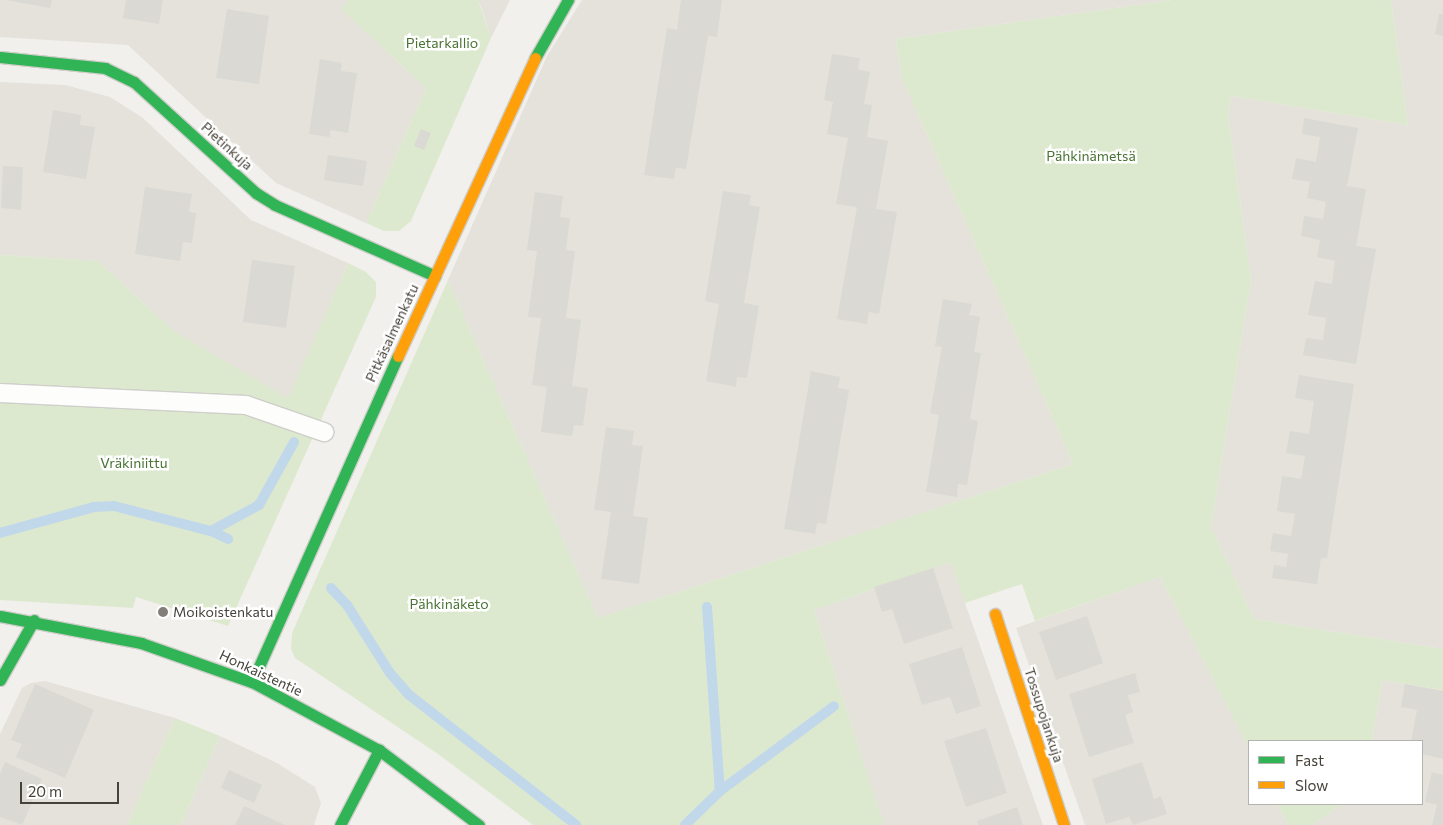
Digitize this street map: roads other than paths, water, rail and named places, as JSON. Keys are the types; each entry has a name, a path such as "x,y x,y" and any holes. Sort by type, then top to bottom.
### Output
{"street":[{"name":"Pitkäsalmenkatu","path":"252,682 536,56 568,0"},
{"name":"Pietinkuja","path":"0,57 105,68 134,82 256,193 275,205 435,276"},
{"name":"Tossupojankuja","path":"995,614 1064,825"},
{"name":"Honkaistentie","path":"0,616 34,620 141,643 252,682 379,750 479,825"},
{"path":"0,680 34,620"},
{"path":"340,825 379,750"}],"lane":[{"path":"0,393 156,398 246,405 324,432"}],"waterway":[{"path":"211,531 259,505 294,442"},
{"path":"0,533 94,507 114,506 211,531 228,539"},
{"path":"331,588 347,605 390,673 408,694 576,825"},
{"path":"707,607 720,791"},
{"path":"685,825 720,791 834,706"}],"place":[{"name":"Moikoistenkatu","path":"163,612"}],"park label":[{"name":"Pietarkallio","path":"442,43"},
{"name":"Pähkinämetsä","path":"1091,156"},
{"name":"Vräkiniittu","path":"134,463"},
{"name":"Pähkinäketo","path":"449,604"}]}
